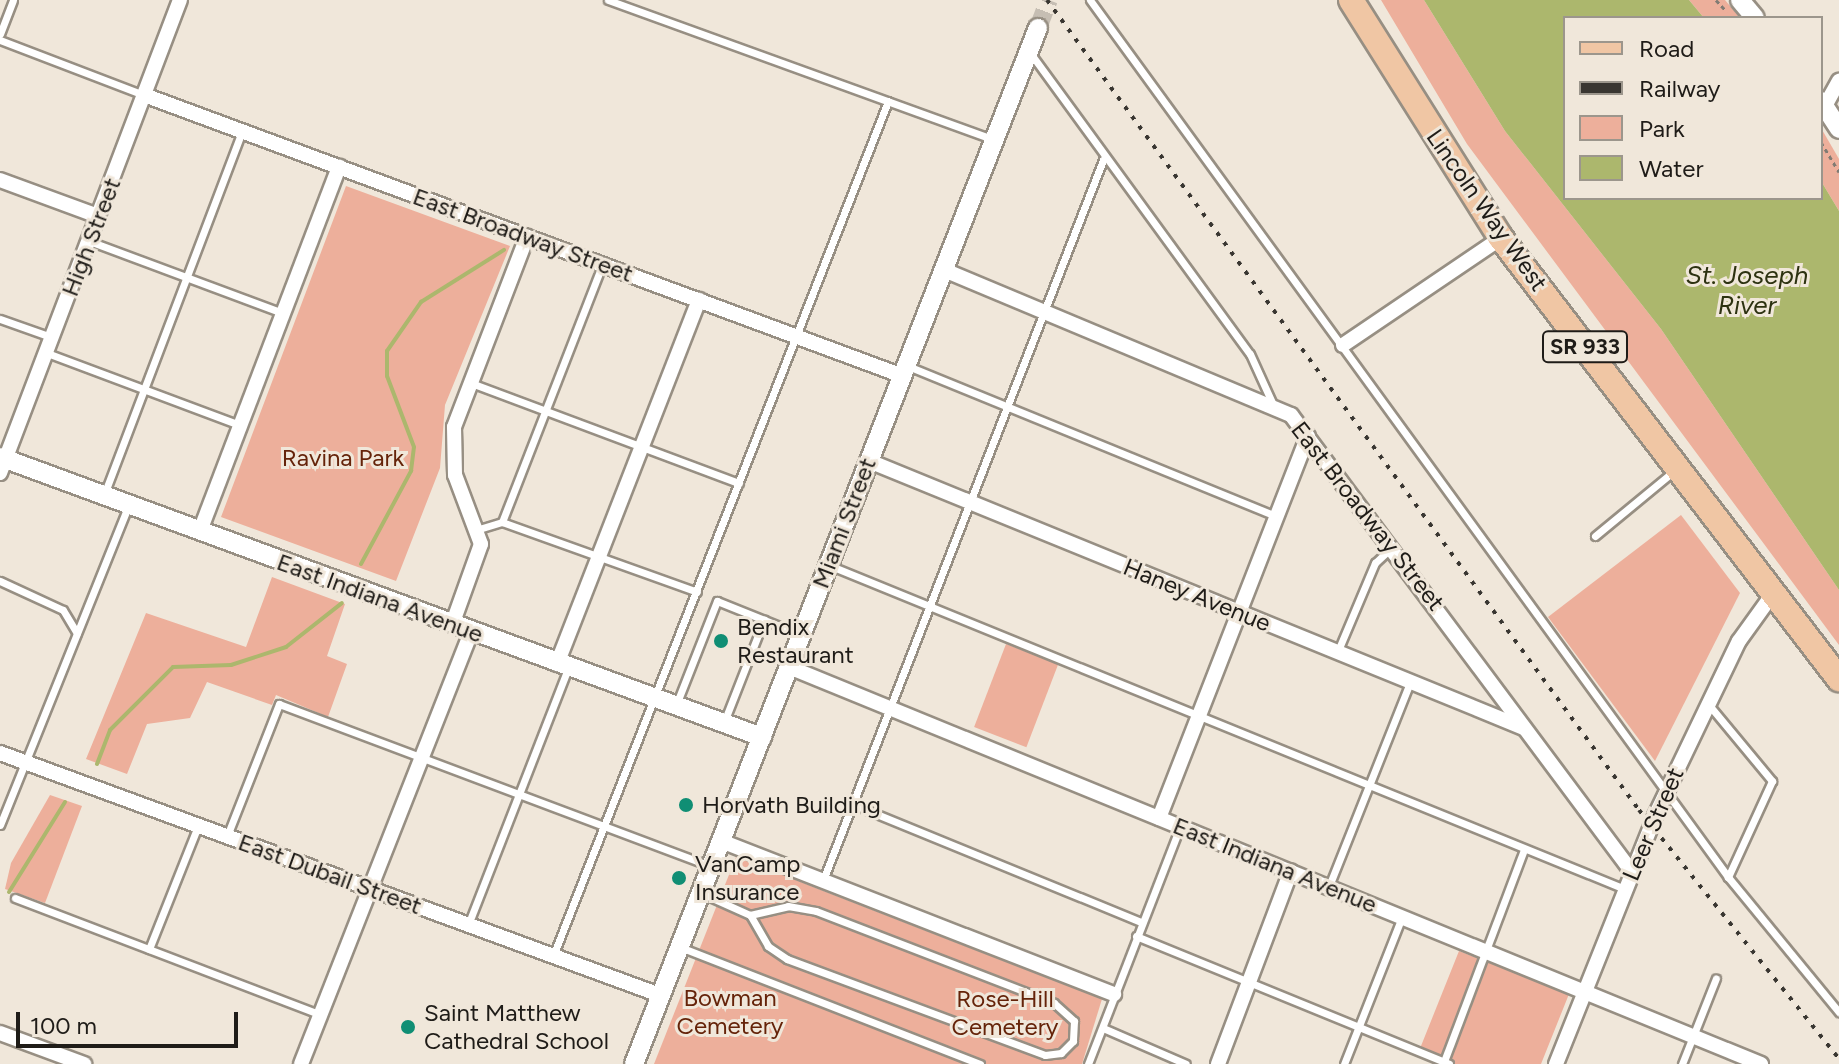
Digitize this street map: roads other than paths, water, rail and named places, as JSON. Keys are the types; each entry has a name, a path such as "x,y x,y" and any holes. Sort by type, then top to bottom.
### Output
{"main road":[{"name":"Lincoln Way West","path":"1351,0 1501,238 1839,679"}],"street":[{"name":"High Street","path":"2,463 47,353 180,0"},
{"name":"Miami Street","path":"634,1064 1038,28"},
{"path":"1839,81 1823,104 1839,129"},
{"name":"East Broadway Street","path":"144,95 795,335 905,371"},
{"path":"200,531 339,167"},
{"path":"0,180 98,216"},
{"path":"452,625 479,554 479,529 451,455 470,383 527,237"},
{"path":"1343,345 1501,238"},
{"name":"East Broadway Street","path":"944,270 1274,407 1308,436 1632,872"},
{"path":"562,666 599,556 699,300"},
{"path":"1159,818 1308,436"},
{"name":"Haney Avenue","path":"869,461 1525,729"},
{"name":"East Indiana Avenue","path":"2,463 129,504 562,666 762,737"},
{"name":"Leer Street","path":"1556,1064 1667,790 1708,704 1772,595"},
{"path":"301,1064 471,632"},
{"name":"East Indiana Avenue","path":"789,667 1761,1064"},
{"name":"East Dubail Street","path":"0,753 660,995"},
{"path":"721,841 1114,994"},
{"path":"1218,1064 1291,871"},
{"path":"0,1033 84,1064"}],"lane":[{"path":"0,34 13,0"},
{"path":"608,0 993,139"},
{"path":"1090,0 1728,877 1839,1012"},
{"path":"0,40 144,95"},
{"path":"1029,50 1103,160 1250,354 1274,407"},
{"path":"553,956 888,101"},
{"path":"104,495 242,132"},
{"path":"823,880 1004,405 1103,160"},
{"path":"89,241 283,313"},
{"path":"502,522 602,265"},
{"path":"0,319 52,338"},
{"path":"47,353 240,425"},
{"path":"905,371 1004,405 1276,516"},
{"path":"470,383 739,483"},
{"path":"1595,536 1677,469"},
{"path":"0,825 28,763 129,504"},
{"path":"479,529 502,522 697,592"},
{"path":"1337,653 1375,563 1392,547"},
{"path":"828,565 1625,889"},
{"path":"0,581 63,610 78,635"},
{"path":"675,707 717,601 801,635"},
{"path":"724,724 764,620"},
{"path":"468,925 519,795 562,666"},
{"path":"1329,886 1410,682"},
{"path":"227,836 279,704 711,867"},
{"path":"1708,704 1772,781 1728,877"},
{"path":"852,804 1141,922"},
{"path":"149,949 198,826"},
{"path":"1088,1064 1180,827"},
{"path":"1136,936 1445,1063 1524,850"},
{"path":"700,893 750,915 778,954 823,974 1045,1055 1061,1053 1073,1041 1074,1021 1061,1008 963,967 803,906 750,915"},
{"path":"15,898 321,1015"},
{"path":"1344,1064 1402,917"},
{"path":"679,947 980,1064"},
{"path":"1682,1064 1716,978"},
{"path":"1103,1028 1186,1064"}],"water":[{"name":"St. Joseph River","path":"1424,0 1689,0 1702,16 1563,16 1563,200 1823,200 1823,184 1839,211 1839,590 1661,329 1505,131"}],"waterway":[{"path":"361,564 411,471 414,447 387,376 387,351 421,302 504,250"},
{"path":"97,764 110,730 173,667 231,665 286,647 342,603"},
{"path":"9,892 65,802"}],"tunnel":[{"path":"1038,28 1049,0"}],"railway":[{"path":"1047,0 1639,810 1839,1059"}],"place":[{"name":"Bendix Restaurant","path":"721,641"},
{"name":"Horvath Building","path":"686,805"},
{"name":"VanCamp Insurance","path":"679,878"},
{"name":"Saint Matthew Cathedral School","path":"408,1027"}],"park label":[{"name":"Ravina Park","path":"343,458"},
{"name":"Bowman Cemetery","path":"730,1012"},
{"name":"Rose-Hill Cemetery","path":"1005,1013"}]}
